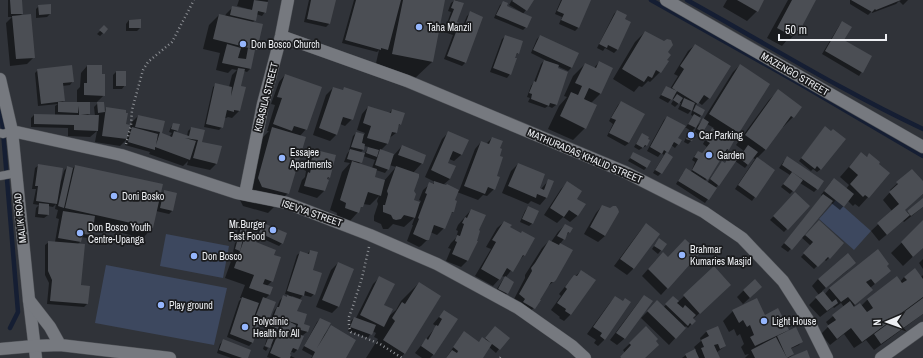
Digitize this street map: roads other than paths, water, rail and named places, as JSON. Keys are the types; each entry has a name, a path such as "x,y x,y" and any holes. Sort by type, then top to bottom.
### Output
{"street":[{"name":"KIBASILA STREET","path":"245,194 263,104 282,36 288,0"},
{"name":"MAZENGO STREET","path":"666,0 923,147"},
{"name":"MATHURADAS KHALID STREET","path":"282,36 407,81 603,162 704,212 742,238 783,281 808,320 827,358"},
{"name":"MALIK ROAD","path":"0,79 6,132 16,173 36,358"},
{"name":"ISEVYA STREET","path":"6,132 121,155 216,187 287,203 370,235 437,264 518,308 572,346 585,358"},
{"path":"29,300 50,326 60,345"},
{"path":"881,358 923,328"},
{"path":"0,349 60,345 170,358"}],"lane":[{"path":"0,176 16,173"}],"waterway":[{"path":"651,0 802,85 923,156"},
{"path":"687,0 833,83 923,129"},
{"path":"1,107 18,312 10,328"}],"place":[{"name":"Taha Manzil","path":"419,27"},
{"name":"Don Bosco Church","path":"243,44"},
{"name":"Car Parking","path":"691,135"},
{"name":"Garden","path":"709,155"},
{"name":"Essajee Apartments","path":"282,158"},
{"name":"Doni Bosko","path":"114,196"},
{"name":"Mr.Burger Fast Food","path":"273,230"},
{"name":"Don Bosco Youth Centre-Upanga","path":"80,233"},
{"name":"Brahmar Kumaries Masjid","path":"682,255"},
{"name":"Don Bosco","path":"194,256"},
{"name":"Play ground","path":"161,305"},
{"name":"Light House","path":"764,321"},
{"name":"Polyclinic Health for All","path":"245,327"}]}
